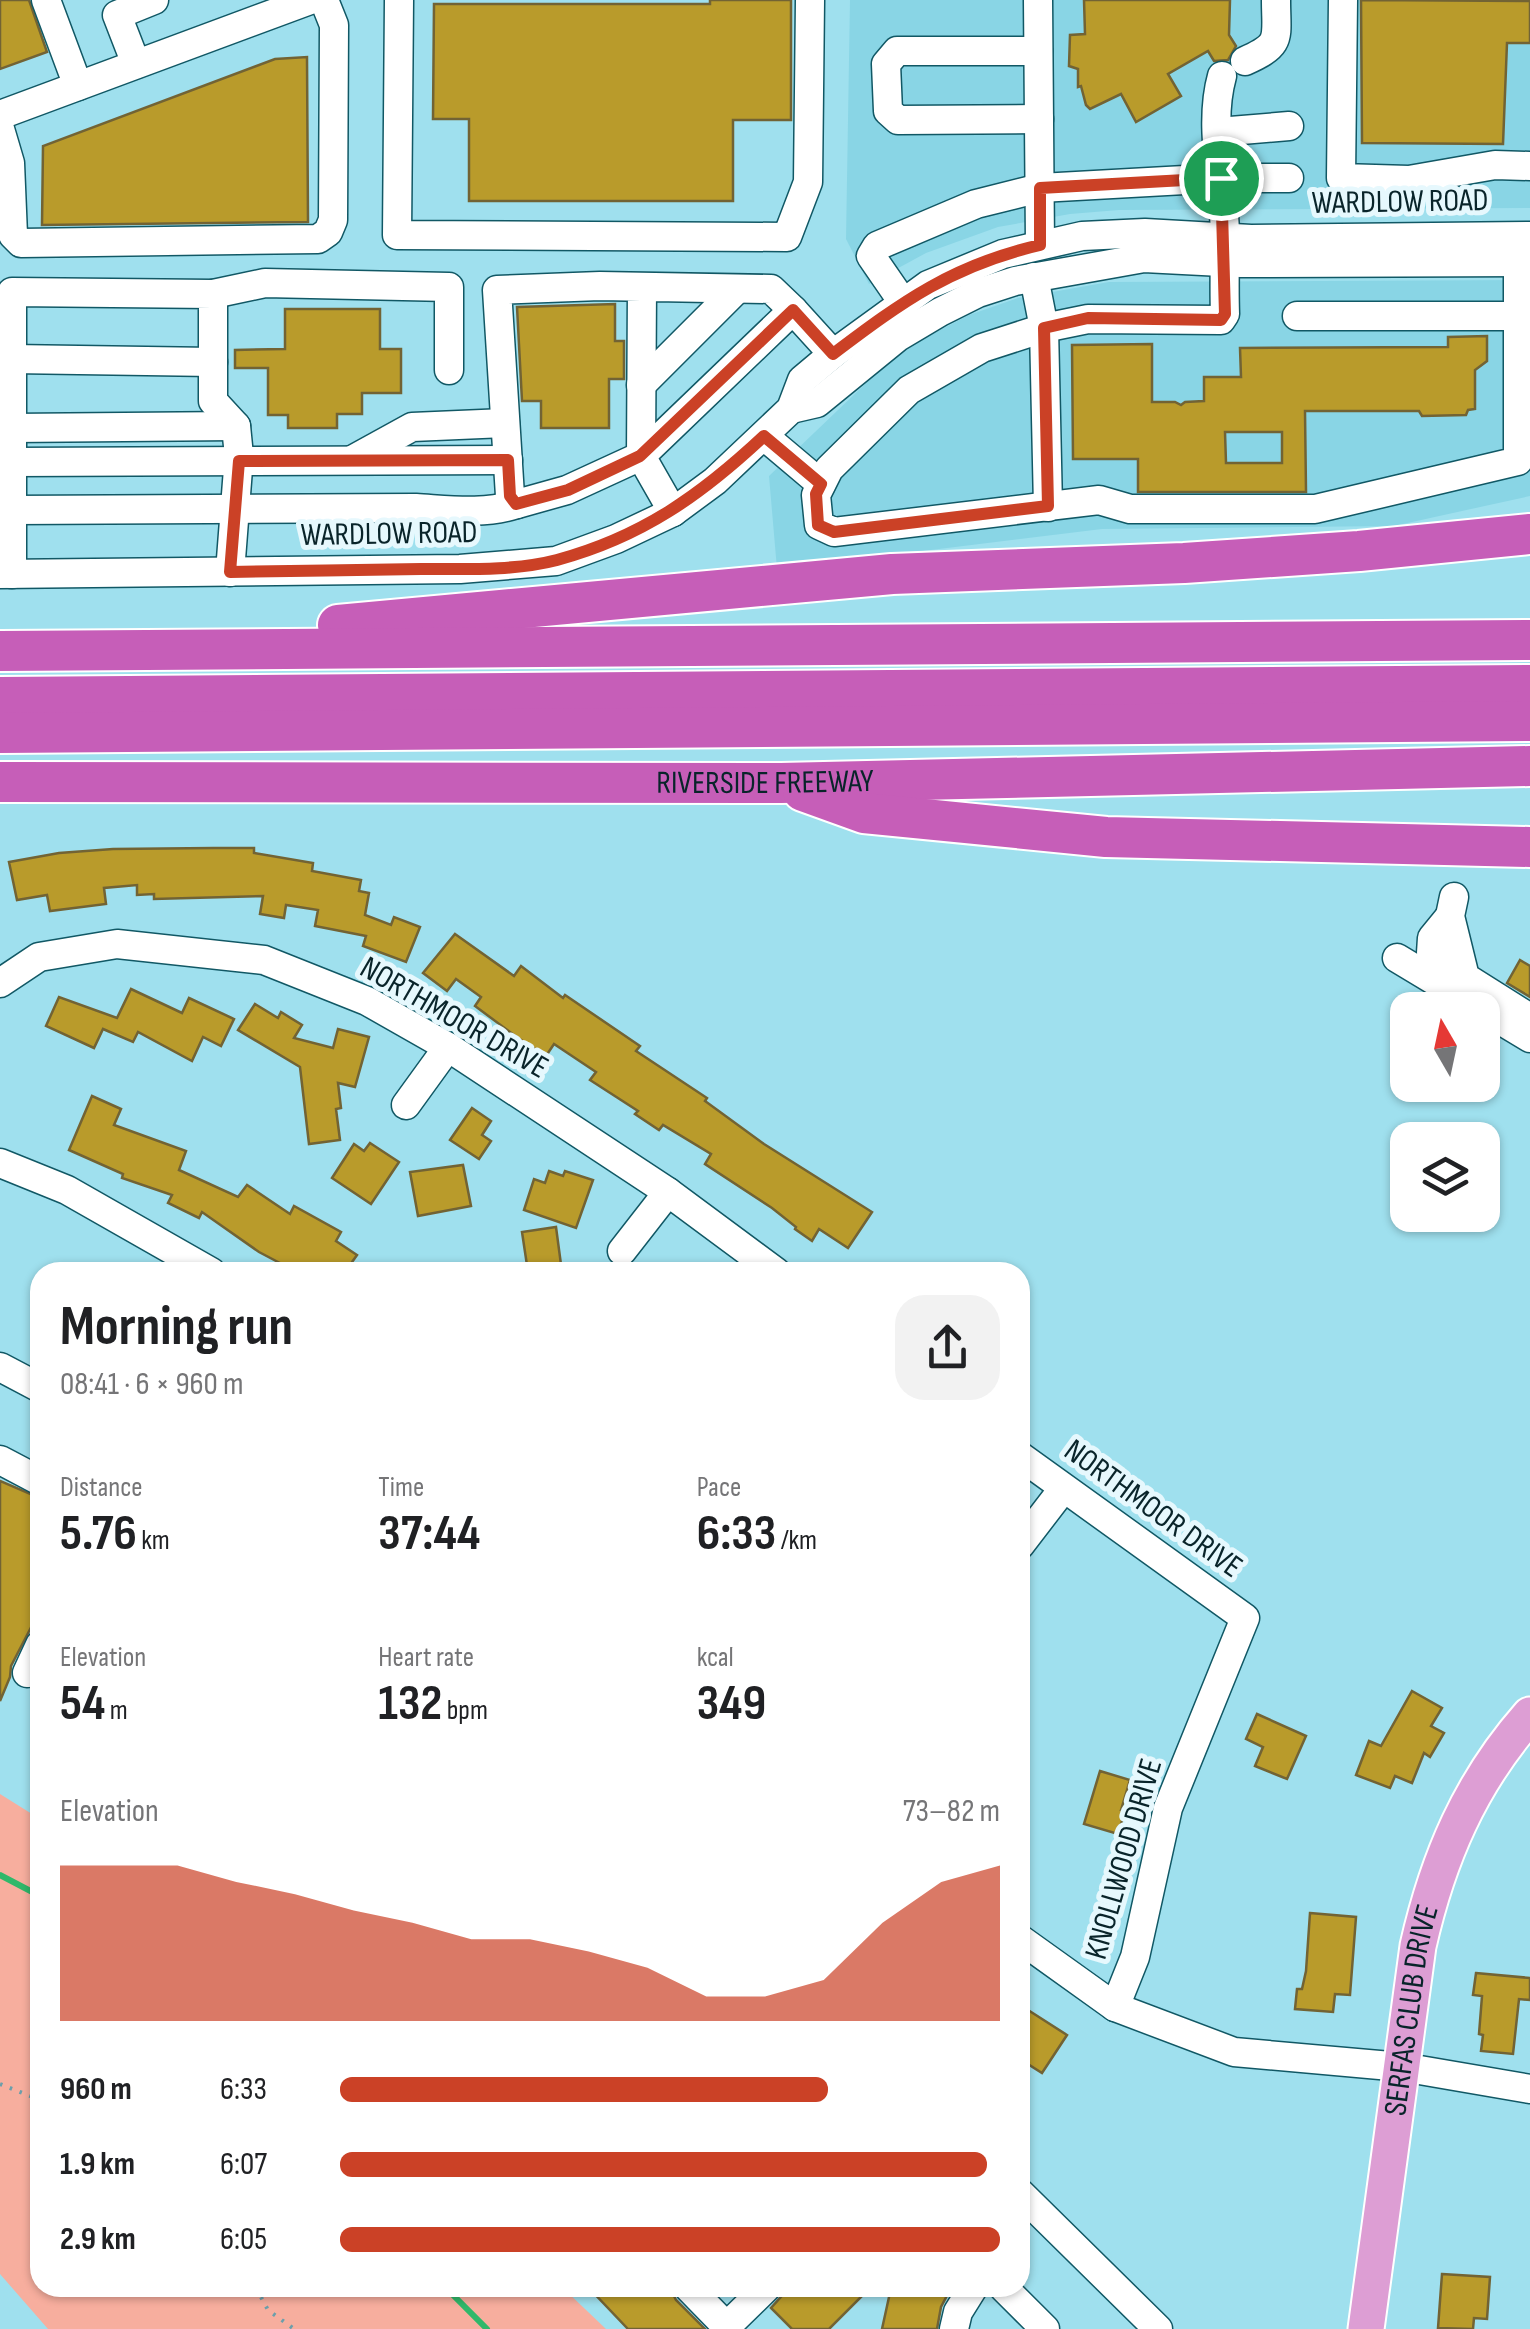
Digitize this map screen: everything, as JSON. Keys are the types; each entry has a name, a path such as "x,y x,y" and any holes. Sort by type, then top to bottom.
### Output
{"highway":[{"path":"11,651 892,574 1184,562 1359,551 1530,534"},
{"path":"11,651 1530,640"},
{"path":"0,698 1530,684"},
{"path":"0,733 1530,721"},
{"name":"RIVERSIDE FREEWAY","path":"0,782 781,783 1530,766"},
{"path":"781,783 864,814 1106,837 1530,847"}],"main road":[{"name":"SERFAS CLUB DRIVE","path":"1366,2329 1418,1946 1430,1892 1451,1835 1480,1779 1530,1715"}],"street":[{"path":"46,0 78,86"},
{"path":"136,64 114,7 154,0"},
{"path":"0,115 310,0"},
{"path":"0,129 10,163 13,235 21,242 318,239 328,232 333,220 334,25 324,0"},
{"path":"399,0 397,235 787,236 808,182 810,0"},
{"path":"1038,0 1040,245"},
{"path":"1276,0 1276,39 1270,50 1234,68 1216,98 1224,250 1225,314 1221,320 1088,318 982,348 909,390 828,469 816,494 818,525 834,532 1099,500 1130,510 1315,509 1518,462 1518,316 1524,262"},
{"path":"1343,0 1342,178 1410,180 1495,164 1530,166"},
{"path":"1038,51 896,51 886,64 888,111 898,120 1039,119"},
{"path":"1218,132 1289,126"},
{"path":"902,302 872,256 878,246 976,204 1040,188 1289,178"},
{"name":"WARDLOW ROAD","path":"6,574 460,569 556,560 673,512 716,481 791,409 802,380 902,302 928,286 1003,254 1082,236 1129,234 1224,250 1524,262"},
{"name":"WARDLOW ROAD","path":"791,409 817,403 898,337 940,312 978,294 1034,277 1144,258 1224,250 1530,236"},
{"path":"1034,277 1044,328 1048,506"},
{"path":"6,574 12,510 12,292 213,294 265,284 449,288 449,370"},
{"path":"928,286 940,312"},
{"path":"642,287 640,456 673,512"},
{"path":"641,386 737,289"},
{"path":"516,504 510,496 497,290 771,289 833,354"},
{"path":"213,294 212,401 236,426 239,461 230,572"},
{"path":"12,510 501,509 568,490 640,456 793,310"},
{"path":"1297,316 1518,316"},
{"path":"12,359 213,362"},
{"path":"351,460 412,427 505,423"},
{"path":"12,428 236,426"},
{"path":"764,436 821,484"},
{"path":"12,462 508,460"},
{"path":"1452,907 1466,977 1530,1018"},
{"name":"NORTHMOOR DRIVE","path":"0,984 39,957 117,944 264,960 367,1001 448,1047 668,1192 762,1262"},
{"path":"1398,958 1530,1038"},
{"path":"406,1105 448,1047"},
{"path":"0,1163 67,1190 193,1262"},
{"path":"622,1251 668,1192"},
{"path":"0,1368 30,1383"},
{"path":"0,1460 30,1476"},
{"name":"NORTHMOOR DRIVE","path":"1030,1464 1246,1618"},
{"path":"1030,1532 1063,1489"},
{"name":"KNOLLWOOD DRIVE","path":"1115,2007 1135,1957 1168,1808 1246,1618"},
{"path":"27,1673 30,1667"},
{"path":"1030,1946 1115,2007 1234,2052 1402,2067 1530,2089"},
{"path":"1030,2203 1158,2329"},
{"path":"698,2297 728,2328 757,2297"},
{"path":"954,2329 967,2297"},
{"path":"1011,2297 1034,2325"}],"path":[{"path":"0,2084 30,2096"},
{"path":"261,2297 268,2310 294,2329"}],"shaded area":[{"path":"850,0 1530,0 1530,208 1119,210 1070,214 998,227 926,253 869,284 846,239"},
{"path":"1530,280 1530,496 1394,526 1102,529 777,569 769,476 884,366 923,339 969,315 1018,298 1109,282"},
{"path":"0,1794 30,1813 30,2297 572,2297 606,2329 48,2329 0,2274"}],"building":[{"path":"0,0 29,0 47,52 0,69"},
{"path":"710,0 791,0 791,120 733,120 733,201 469,201 469,119 433,119 434,4 710,4"},
{"path":"1084,0 1230,0 1229,35 1236,46 1228,60 1214,61 1208,51 1168,74 1181,96 1136,122 1121,94 1090,109 1081,86 1078,87 1078,69 1069,66 1070,35 1085,34"},
{"path":"1361,0 1530,1 1530,43 1507,43 1503,144 1362,143"},
{"path":"307,57 308,222 42,225 43,146 275,59"},
{"path":"615,304 615,341 624,341 624,379 609,379 609,428 541,428 541,401 522,401 517,307"},
{"path":"285,309 380,309 380,349 401,349 401,393 362,393 362,414 337,414 337,428 288,428 288,415 268,415 268,368 235,368 235,350 285,349"},
{"path":"1487,336 1487,361 1475,370 1475,409 1468,410 1466,415 1422,416 1419,411 1305,411 1306,492 1138,492 1138,459 1073,459 1072,345 1152,344 1152,402 1181,405 1204,401 1204,377 1241,377 1240,348 1448,347 1448,337","holes":["1225,432 1282,432 1282,463 1226,463"]},
{"path":"254,848 254,853 313,863 312,871 361,880 359,891 369,893 365,915 391,925 394,917 420,927 406,962 363,946 366,936 315,926 318,910 286,905 284,918 260,914 263,896 154,899 154,894 137,895 137,885 104,888 106,904 50,911 47,895 17,900 9,862 113,849"},
{"path":"455,934 514,976 521,966 563,998 565,995 640,1046 636,1051 707,1098 705,1101 764,1144 872,1212 848,1248 819,1229 812,1241 772,1208 705,1164 711,1154 663,1125 659,1130 635,1114 638,1111 590,1080 596,1072 554,1044 546,1056 518,1038 475,1006 481,997 456,979 447,991 423,973"},
{"path":"1520,960 1530,966 1530,997 1507,983"},
{"path":"131,989 182,1013 189,998 234,1019 221,1046 203,1037 192,1061 138,1032 133,1042 103,1029 94,1048 46,1026 59,997 117,1018"},
{"path":"255,1004 278,1018 281,1012 302,1025 294,1038 333,1048 338,1029 369,1037 355,1087 338,1083 340,1140 309,1144 300,1067 238,1030"},
{"path":"92,1096 121,1109 114,1125 186,1151 179,1170 238,1197 247,1185 290,1214 294,1206 341,1232 336,1241 357,1255 352,1262 278,1262 202,1212 199,1218 168,1203 172,1195 122,1178 123,1174 69,1150"},
{"path":"472,1108 491,1121 482,1135 491,1141 479,1159 450,1140"},
{"path":"370,1143 399,1162 371,1204 332,1178 354,1144 364,1151"},
{"path":"463,1165 471,1206 418,1216 410,1172"},
{"path":"549,1171 563,1176 565,1171 593,1180 576,1228 524,1210 534,1179 545,1183"},
{"path":"556,1227 561,1262 526,1262 522,1232"},
{"path":"0,1481 30,1494 30,1629 11,1666 0,1701"},
{"path":"1412,1691 1442,1708 1431,1726 1444,1733 1430,1757 1424,1753 1412,1783 1395,1776 1390,1788 1356,1775 1369,1741 1381,1746"},
{"path":"1257,1714 1306,1736 1287,1779 1255,1766 1263,1747 1246,1739"},
{"path":"1100,1771 1130,1780 1118,1834 1084,1824"},
{"path":"1310,1913 1356,1917 1350,1995 1335,1994 1333,2012 1295,2009 1297,1989 1302,1989 1306,1971"},
{"path":"1476,1973 1530,1978 1530,2000 1519,1999 1513,2054 1481,2051 1482,1996 1473,1995"},
{"path":"1030,2011 1067,2035 1042,2073 1030,2065"},
{"path":"1442,2274 1490,2277 1487,2319 1474,2318 1473,2329 1438,2328"},
{"path":"598,2297 674,2297 705,2329 628,2329"},
{"path":"781,2297 861,2297 829,2329 792,2329 771,2308"},
{"path":"889,2297 946,2297 937,2329 882,2329"}],"waterway":[{"path":"0,1875 30,1891"},
{"path":"455,2297 487,2329"}],"route":[{"path":"1221,178 1225,314 1221,320 1088,318 1044,328 1048,506 834,532 818,525 816,494 821,484 764,436 716,481 673,512 556,560 460,569 230,572 239,461 508,460 510,496 516,504 568,490 640,456 793,310 833,354 928,286 1003,254 1040,245 1040,188 1221,178"}]}
